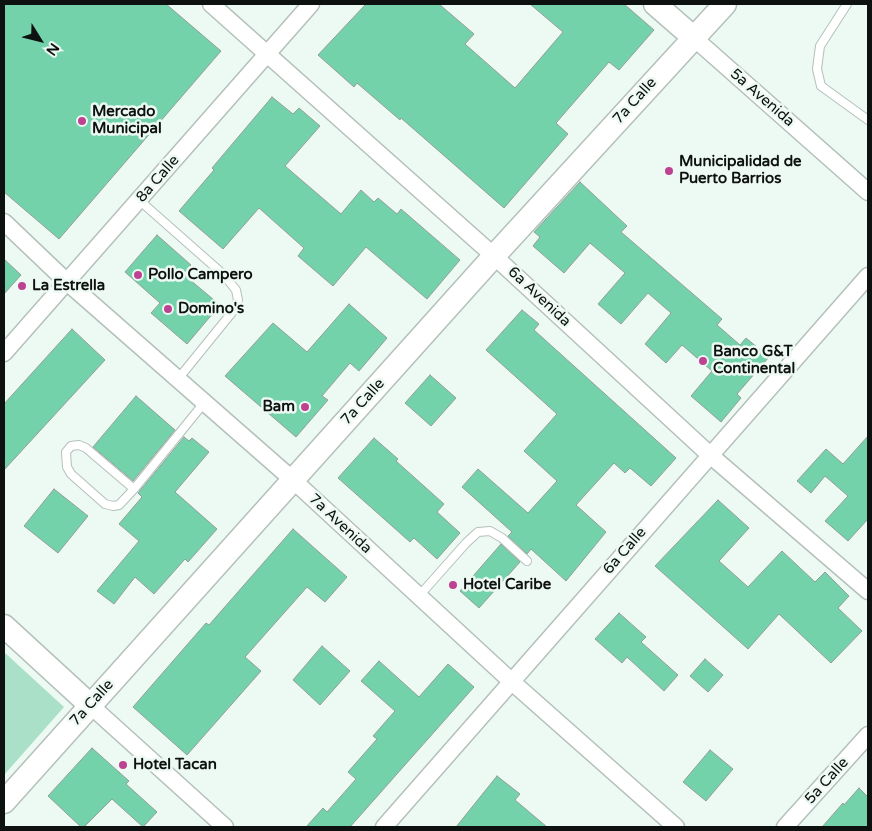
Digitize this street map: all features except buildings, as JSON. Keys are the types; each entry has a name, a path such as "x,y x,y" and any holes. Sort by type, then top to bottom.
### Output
{"street":[{"name":"6a Avenida","path":"211,4 266,55 494,256 710,455 868,591"},
{"name":"8a Calle","path":"4,354 311,4"},
{"name":"5a Avenida","path":"655,4 868,192"},
{"name":"7a Calle","path":"4,802 494,256 725,4"},
{"name":"7a Avenida","path":"4,222 67,282 293,480 511,682 676,827"},
{"name":"6a Calle","path":"384,827 868,276"},
{"path":"4,626 224,827"},
{"name":"5a Calle","path":"785,827 868,735"}],"lane":[{"path":"847,4 820,46 817,69 822,86 868,120"},
{"path":"139,200 224,275 236,290 238,300 234,310 178,379"},
{"path":"134,488 86,448 79,445 72,446 66,452 65,461 71,474 105,504 119,505 134,488 204,402"},
{"path":"419,596 478,532 490,531 502,538 527,561"}],"green space":[{"path":"4,652 64,707 4,775"}],"place":[{"name":"Mercado Municipal","path":"82,121"},
{"name":"Municipalidad de Puerto Barrios","path":"669,171"},
{"name":"Pollo Campero","path":"138,275"},
{"name":"La Estrella","path":"22,286"},
{"name":"Domino's","path":"168,309"},
{"name":"Banco G&T Continental","path":"703,361"},
{"name":"Bam","path":"305,407"},
{"name":"Hotel Caribe","path":"453,585"},
{"name":"Hotel Tacan","path":"123,765"}]}
